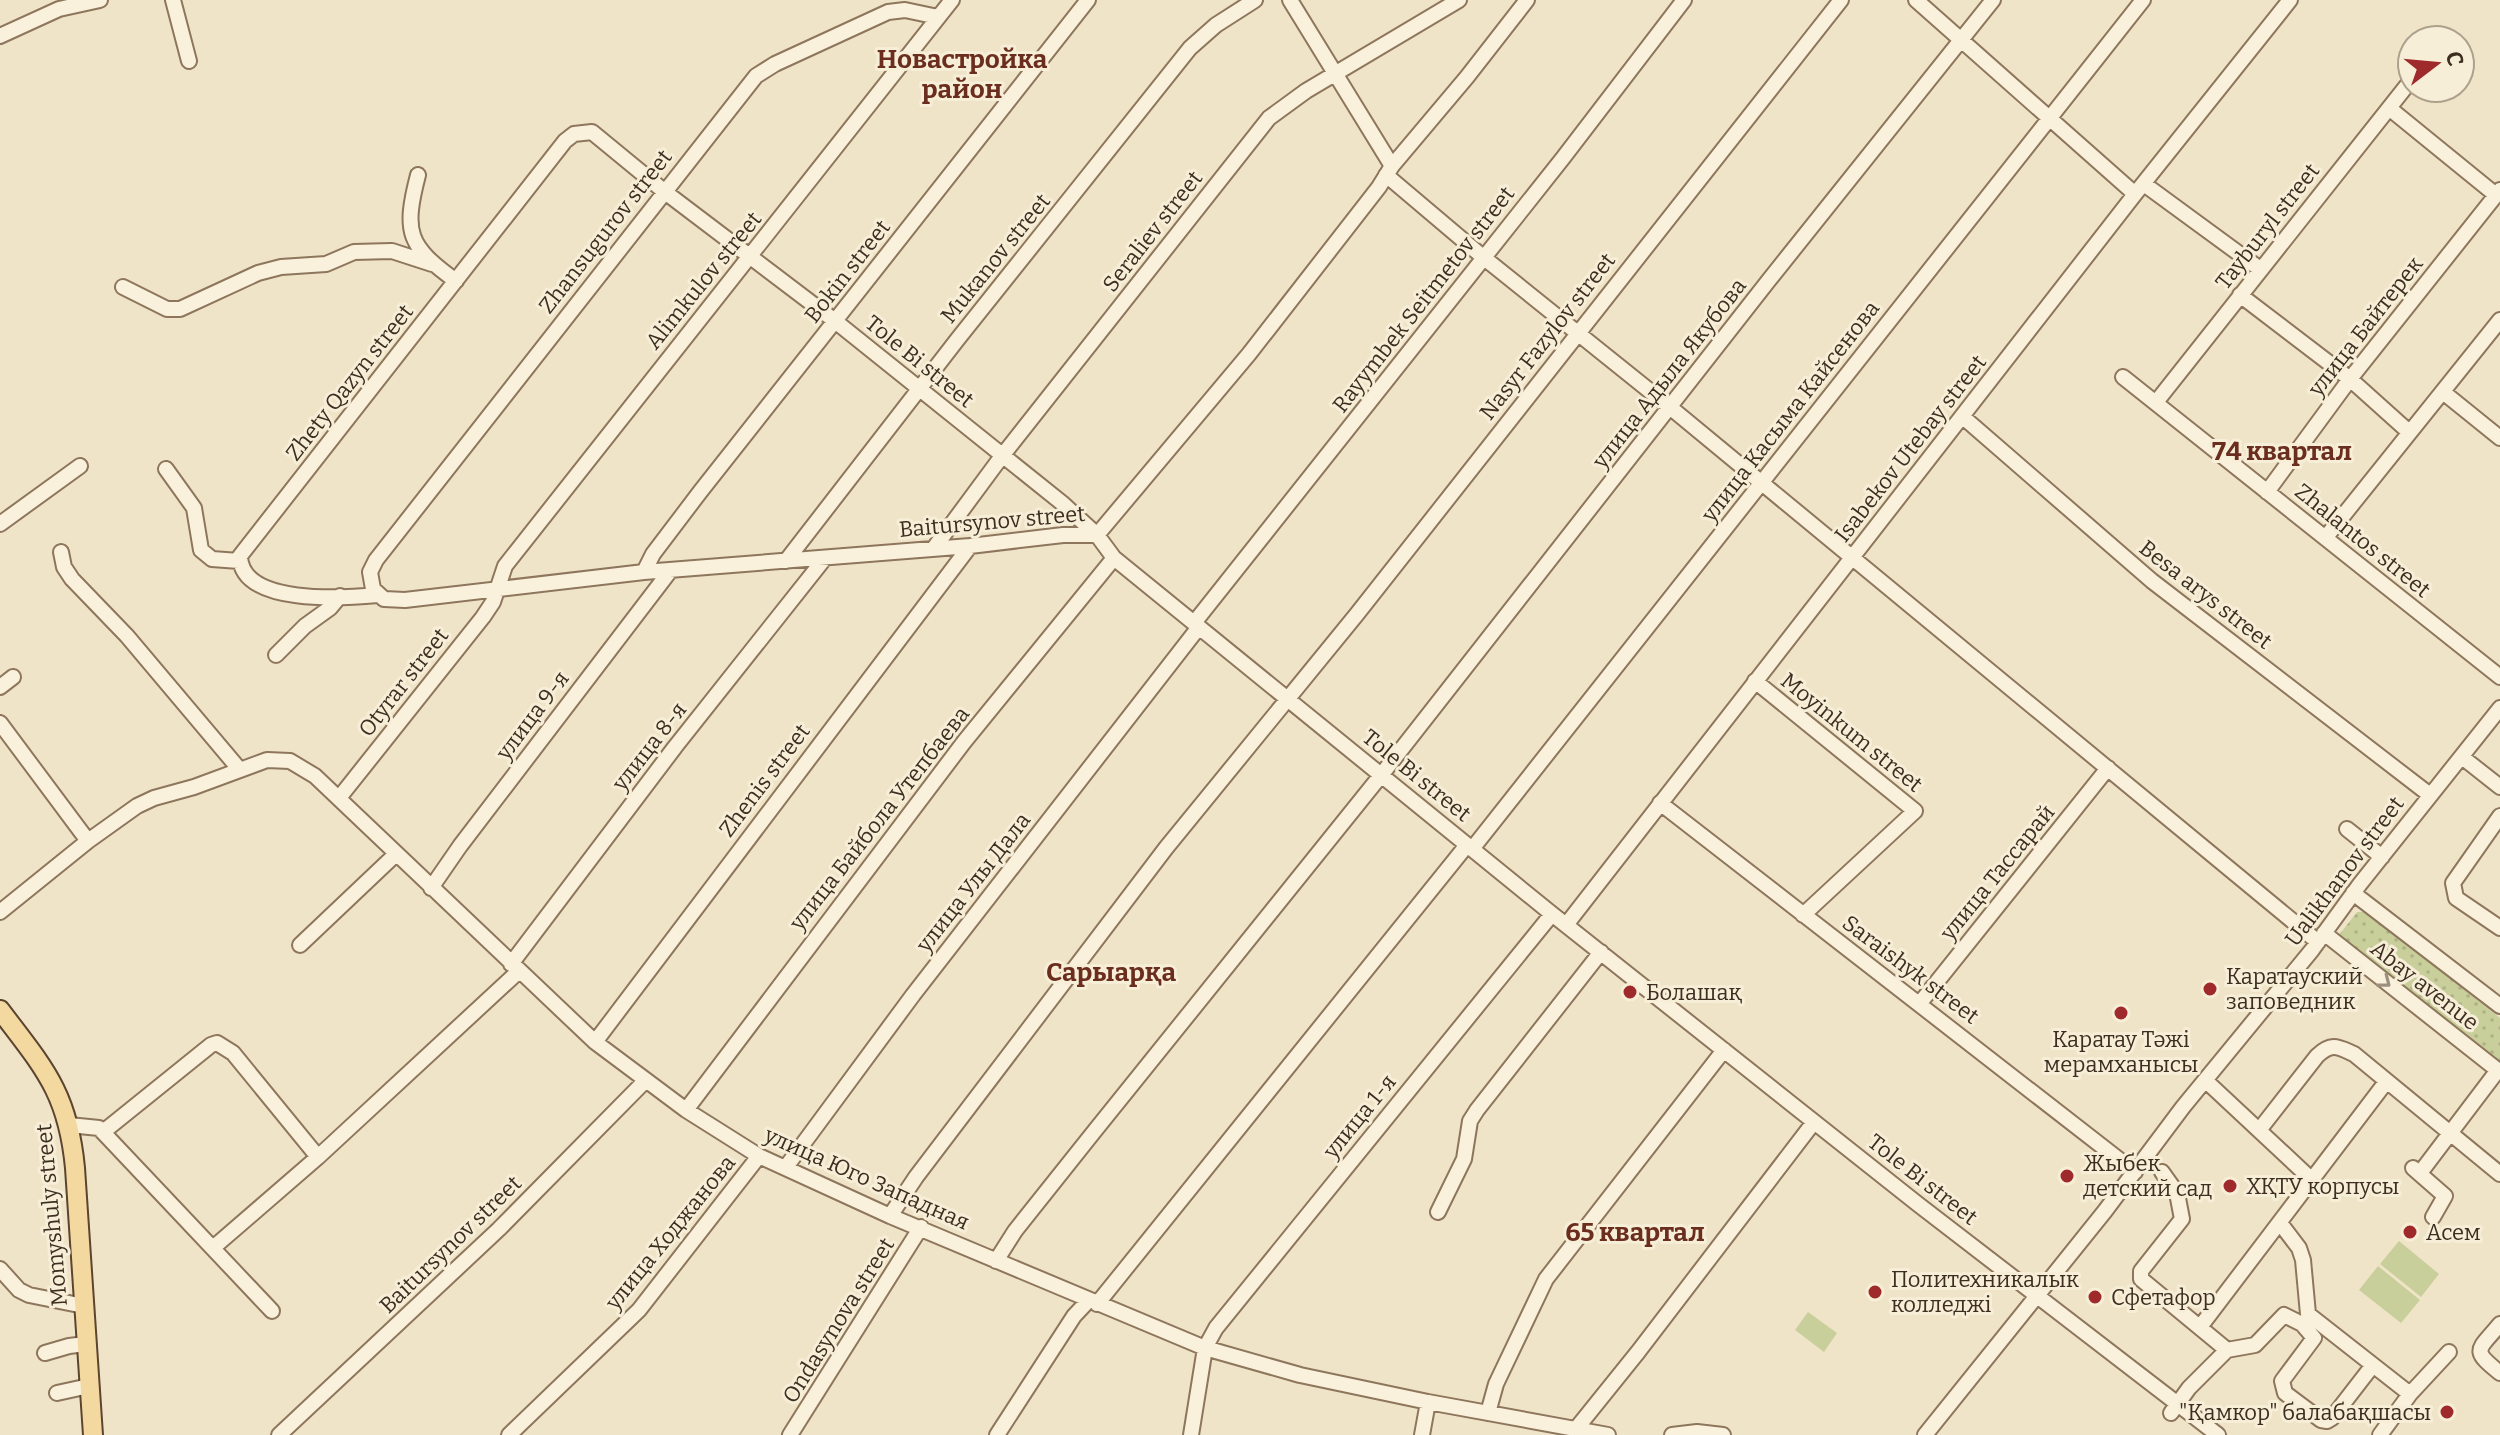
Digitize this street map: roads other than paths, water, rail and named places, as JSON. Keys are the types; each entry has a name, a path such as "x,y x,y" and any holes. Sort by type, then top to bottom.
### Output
{"main road":[{"name":"Momyshuly street","path":"1,1014 52,1081 69,1125 75,1168 93,1435"}],"street":[{"path":"0,36 59,9 100,0"},
{"path":"173,0 189,61"},
{"name":"Alimkulov street","path":"497,591 505,566 952,0"},
{"name":"Bokin street","path":"644,572 653,554 1088,0"},
{"name":"Mukanov street","path":"786,561 1190,48 1216,25 1255,0"},
{"name":"Abay avenue","path":"1290,0 1389,170 1483,257 2108,768 2321,937 2499,1071"},
{"name":"Seraliev street","path":"934,548 1002,456 1269,118 1306,91 1459,0"},
{"name":"Baitursynov street","path":"378,595 384,599 405,600 644,572 970,546 1063,535 1097,535 1249,354 1389,170 1527,0"},
{"name":"Rayymbek Seitmetov street","path":"1197,625 1684,0"},
{"name":"Nasyr Fazylov street","path":"890,1216 916,1177 1166,848 1288,699 1841,0"},
{"path":"1916,0 2050,117 2140,189 2260,269"},
{"name":"улица Адыла Якубова","path":"996,1261 1015,1231 1382,774 1993,0"},
{"name":"улица Касыма Кайсенова","path":"997,1435 1074,1316 1093,1302 1120,1273 1470,847 1761,485 2143,0"},
{"name":"Isabekov Utebay street","path":"1566,925 2290,0"},
{"name":"Zhansugurov street","path":"378,595 369,582 370,572 386,547 756,76 888,12 905,10 938,17"},
{"name":"Tayburyl street","path":"2157,401 2396,99"},
{"path":"2389,108 2498,192"},
{"name":"Zhety Qazyn street","path":"239,561 244,548 565,141 583,132 592,132 599,138"},
{"name":"Tole Bi street","path":"599,138 920,388 1062,503 1097,535 1114,558 1552,914 2036,1296 2174,1409 2218,1435"},
{"path":"418,175 410,207 413,240 432,264 456,281"},
{"name":"улица Байтерек","path":"2267,492 2350,379 2498,192"},
{"path":"123,287 167,309 180,309 258,273 281,267 326,264 354,252 392,251 432,264"},
{"path":"2240,295 2350,379 2409,432"},
{"path":"2326,537 2500,320"},
{"name":"Zhalantos street","path":"2123,377 2495,673"},
{"path":"2443,392 2500,438"},
{"name":"Besa arys street","path":"1963,417 2152,581 2430,795"},
{"path":"0,524 80,466"},
{"path":"166,469 191,501 201,550 205,555 222,561 239,561 254,581 280,594 378,595"},
{"name":"Zhenis street","path":"595,1042 970,546"},
{"path":"61,552 64,567 72,579 127,636 240,770"},
{"name":"улица 8-я","path":"214,1247 318,1157 515,968 675,747 825,558"},
{"name":"улица Байбола Утепбаева","path":"686,1110 954,755 1114,558"},
{"name":"улица 9-я","path":"431,888 670,571"},
{"name":"Otyrar street","path":"339,798 483,617 497,591"},
{"path":"276,655 340,596"},
{"name":"улица Улы Дала","path":"786,1167 913,995 1197,625"},
{"path":"2495,673 2500,655"},
{"path":"0,687 13,677"},
{"name":"Moyinkum street","path":"1755,681 1915,811 1803,915"},
{"name":"Ualikhanov street","path":"1932,1432 2205,1080 2500,708"},
{"path":"0,723 88,841"},
{"path":"2462,757 2500,787"},
{"name":"улица Юго Западная","path":"0,912 137,806 267,760 290,761 315,776 339,798 595,1042 686,1110 759,1156 890,1216 1205,1348 1300,1375 1428,1402"},
{"name":"улица Тассарай","path":"1920,1003 2108,768"},
{"name":"Saraishyk street","path":"1660,803 2135,1172"},
{"path":"2500,816 2453,883 2456,898 2500,928"},
{"path":"2347,829 2382,857"},
{"path":"300,945 396,854"},
{"name":"Abay avenue","path":"2353,893 2500,1006"},
{"name":"улица 1-я","path":"1205,1348 1234,1303 1552,914"},
{"path":"1438,1212 1464,1159 1470,1121 1601,952"},
{"path":"103,1132 217,1043 233,1053 318,1157"},
{"path":"2260,1129 2327,1047 2335,1047 2354,1054 2500,1174"},
{"path":"1488,1413 1496,1384 1546,1279 1724,1050"},
{"path":"2433,1217 2445,1196 2416,1170 2451,1135 2499,1071"},
{"name":"Baitursynov street","path":"279,1435 499,1229 646,1080"},
{"path":"2205,1080 2311,1179"},
{"path":"2200,1327 2386,1082"},
{"path":"1576,1429 1814,1122"},
{"path":"69,1125 95,1126 103,1132 272,1311"},
{"name":"улица Ходжанова","path":"509,1435 639,1310 759,1156"},
{"path":"2162,1172 2177,1193 2182,1219 2141,1271 2141,1279 2227,1350"},
{"path":"2280,1223 2299,1248 2303,1260 2305,1319 2314,1338 2282,1381 2285,1393 2321,1420 2327,1421 2373,1365"},
{"name":"Ondasynova street","path":"790,1435 921,1227"},
{"path":"0,1269 19,1290 29,1295 84,1306"},
{"path":"2174,1409 2189,1388 2227,1350 2255,1345 2284,1315 2305,1319 2410,1394"},
{"path":"2500,1324 2480,1347 2479,1353 2500,1373"},
{"path":"45,1353 86,1344"},
{"path":"1191,1435 1205,1348"},
{"path":"2380,1435 2410,1394 2449,1352"},
{"path":"57,1393 89,1386"},
{"path":"1422,1435 1428,1402 1608,1435"},
{"path":"1677,1435 1723,1435"}],"place":[{"name":"Каратауский заповедник","path":"2210,989"},
{"name":"Болашақ","path":"1630,992"},
{"name":"Каратау Тәжі мерамханысы","path":"2121,1013"},
{"name":"Жыбек детский сад","path":"2067,1176"},
{"name":"ХҚТУ корпусы","path":"2230,1186"},
{"name":"Асем","path":"2410,1232"},
{"name":"Политехникалык колледжі","path":"1875,1292"},
{"name":"Сфетафор","path":"2095,1297"},
{"name":"\"Қамкор\" балабақшасы","path":"2447,1412"}],"district":[{"name":"Новастройка район","path":"962,74"},
{"name":"74 квартал","path":"2282,451"},
{"name":"Сарыарқа","path":"1111,972"},
{"name":"65 квартал","path":"1635,1232"}]}
